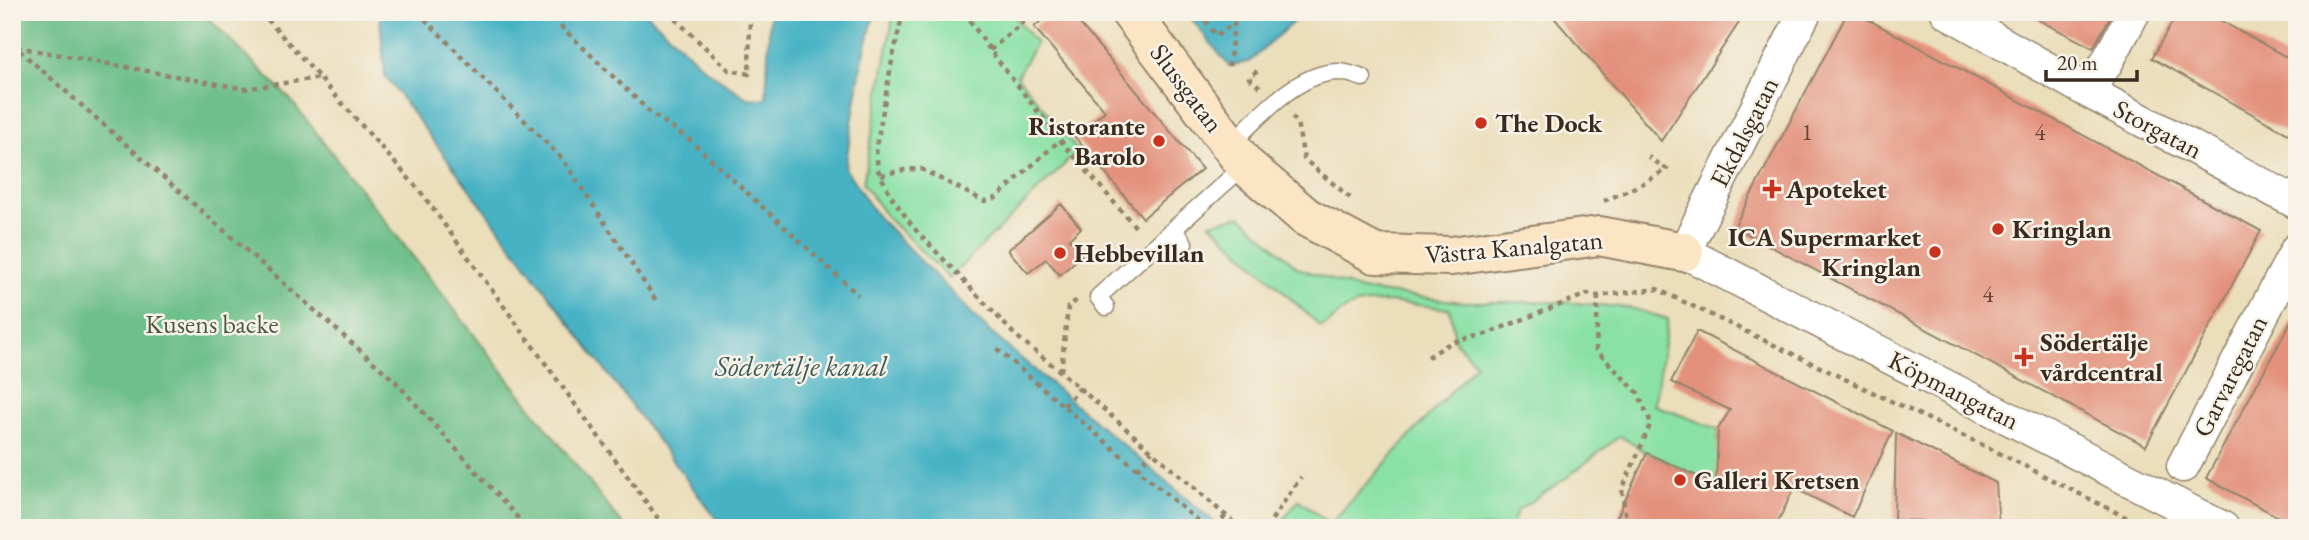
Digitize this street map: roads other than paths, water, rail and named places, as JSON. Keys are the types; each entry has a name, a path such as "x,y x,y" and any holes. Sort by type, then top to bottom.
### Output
{"street":[{"name":"Slussgatan","path":"1130,12 1237,155"},
{"name":"Ekdalsgatan","path":"1684,252 1805,12"},
{"name":"Storgatan","path":"1947,12 2087,91 2297,203"},
{"path":"2087,91 2106,64 2134,12"},
{"name":"Västra Kanalgatan","path":"1237,155 1306,217 1376,254 1451,256 1599,236 1684,252"},
{"name":"Garvaregatan","path":"2183,466 2297,249"},
{"name":"Köpmangatan","path":"1684,252 2223,528"}],"lane":[{"path":"1102,302 1174,229 1237,155 1276,102 1303,82 1322,74 1339,71 1363,78"},
{"path":"1174,229 1185,243"}],"water":[{"name":"Södertälje kanal","path":"385,12 645,12 705,69 747,98 766,99 770,12 875,12 861,66 845,168 877,216 990,332 1221,528 723,528 385,76 380,18"},
{"path":"1186,12 1304,12 1249,62 1229,66"}],"place":[{"name":"The Dock","path":"1481,123"},
{"name":"Ristorante Barolo","path":"1159,141"},
{"name":"Apoteket","path":"1772,189"},
{"name":"Kringlan","path":"1998,229"},
{"name":"ICA Supermarket Kringlan","path":"1935,252"},
{"name":"Hebbevillan","path":"1060,253"},
{"name":"Södertälje vårdcentral","path":"2024,357"},
{"name":"Galleri Kretsen","path":"1680,480"}],"park label":[{"name":"Kusens backe","path":"212,324"}]}
